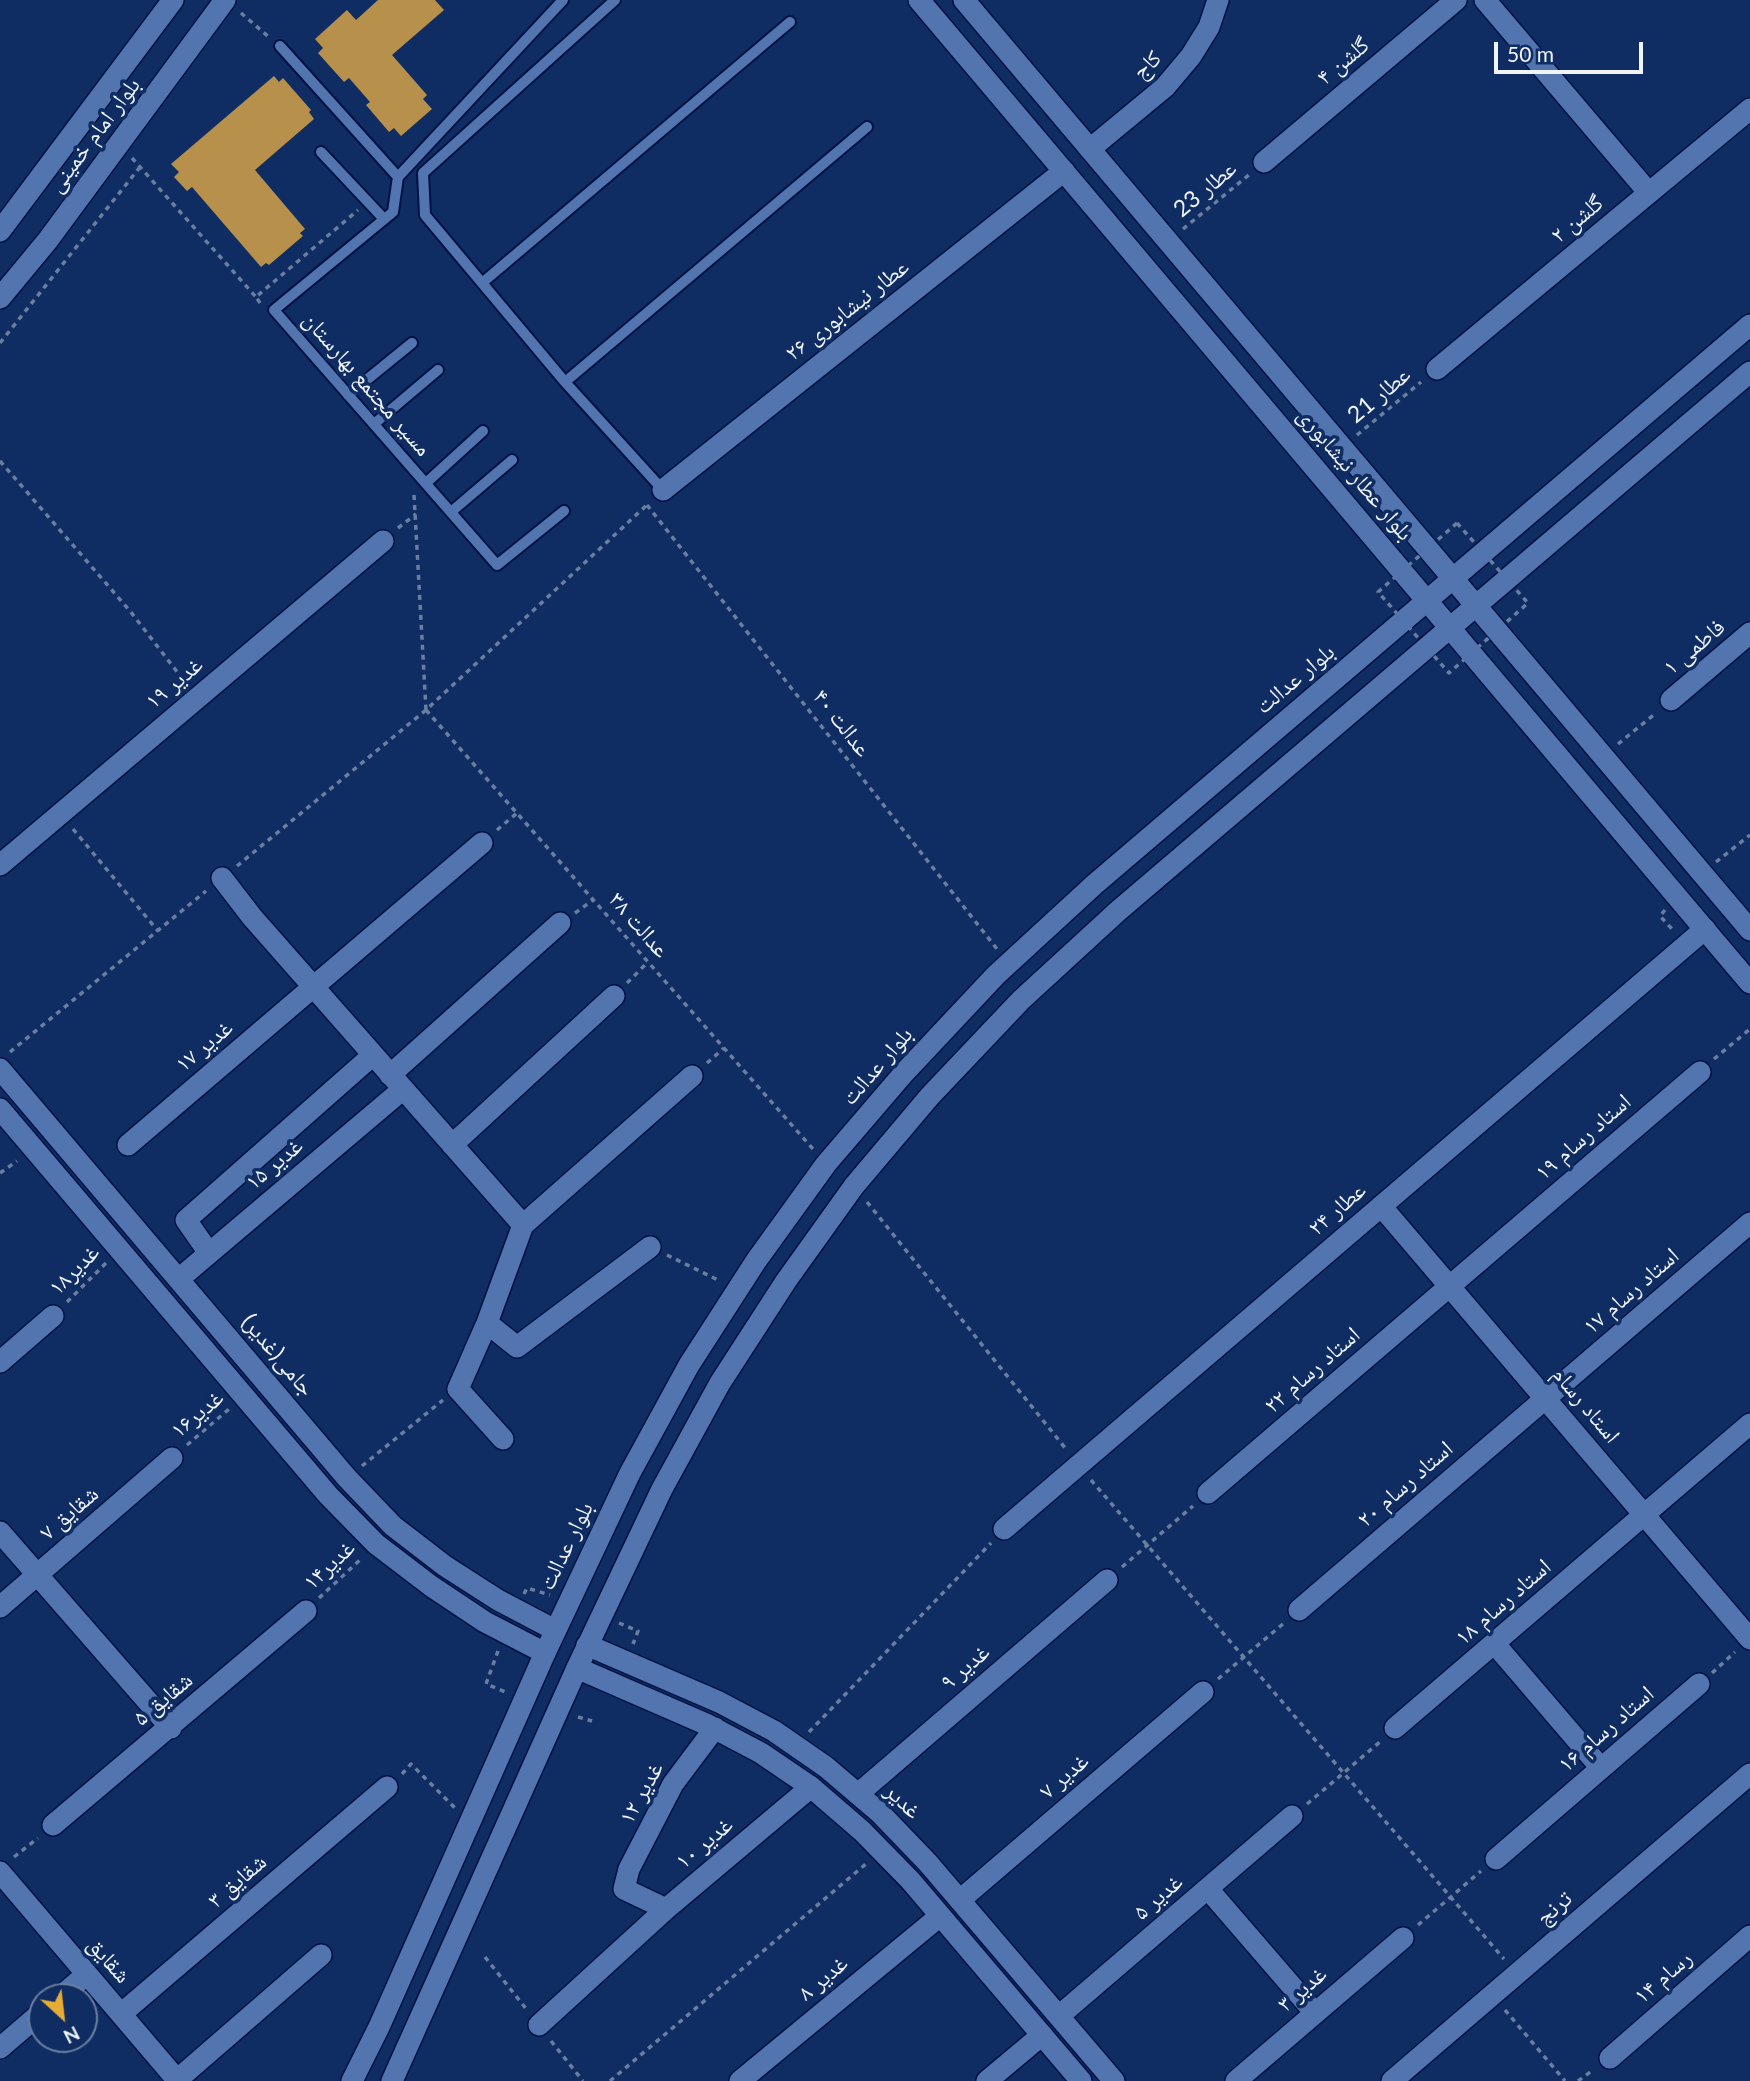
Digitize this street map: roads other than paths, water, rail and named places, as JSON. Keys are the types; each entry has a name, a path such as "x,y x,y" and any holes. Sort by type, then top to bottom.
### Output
{"street":[{"name":"بلوار امام خمینی","path":"0,230 173,0"},
{"name":"بلوار عطار نیشابوری","path":"919,0 1750,983"},
{"name":"بلوار عطار نیشابوری","path":"964,0 1750,930"},
{"name":"کاج","path":"1064,171 1165,87 1191,56 1209,27 1218,0"},
{"name":"گلشن ۴","path":"1264,162 1456,0"},
{"path":"1485,0 1649,193"},
{"name":"بلوار امام خمینی","path":"0,298 230,4"},
{"name":"گلشن ۲","path":"1437,369 1750,109"},
{"name":"عطار نیشابوری ۲۶","path":"663,490 1064,171"},
{"name":"بلوار عدالت","path":"352,2081 379,2027 555,1630 630,1473 689,1365 737,1290 826,1164 904,1073 1008,963 1095,884 1750,325"},
{"path":"392,2081 587,1645 662,1489 720,1383 786,1281 854,1186 930,1096 1021,1000 1118,911 1750,372"},
{"name":"غدیر ۱۹","path":"0,865 383,541"},
{"name":"فاطمی ۱","path":"1671,700 1750,633"},
{"name":"غدیر ۱۷","path":"128,1144 482,844"},
{"path":"222,878 314,988 523,1226"},
{"name":"غدیر ۱۵","path":"180,1278 396,1082 560,923"},
{"name":"عطار ۲۴","path":"1004,1529 1704,929"},
{"path":"452,1145 614,996"},
{"path":"209,1253 186,1220 373,1055"},
{"name":"جامی(غدیر)","path":"0,1069 347,1478 393,1525 445,1566 498,1600 587,1645"},
{"name":"استاد رسام ۱۹","path":"1450,1286 1700,1072"},
{"path":"503,1438 458,1389 488,1323 523,1226 692,1076"},
{"path":"25,1099 2,1115 328,1495 376,1545 474,1615 545,1653 715,1728 761,1753 811,1787 881,1851 1081,2081"},
{"name":"استاد رسام","path":"1381,1206 1644,1515 1745,1644"},
{"name":"استاد رسام ۱۷","path":"1545,1399 1750,1223"},
{"path":"488,1323 517,1347 650,1247"},
{"name":"استاد رسام ۲۲","path":"1208,1493 1450,1286"},
{"path":"0,1362 54,1315"},
{"name":"استاد رسام ۲۰","path":"1299,1610 1545,1399"},
{"name":"استاد رسام ۱۸","path":"1395,1728 1750,1424"},
{"name":"شقایق ۷","path":"0,1607 172,1458"},
{"path":"0,1532 171,1728"},
{"name":"غدیر ۹","path":"858,1794 1107,1580"},
{"name":"شقایق ۵","path":"53,1825 171,1728 306,1611"},
{"path":"1494,1643 1601,1768"},
{"name":"غدیر","path":"587,1645 719,1702 796,1746 880,1812 960,1900 1114,2081"},
{"name":"استاد رسام ۱۶","path":"1496,1858 1699,1684"},
{"name":"غدیر ۷","path":"960,1900 1203,1692"},
{"name":"غدیر ۱۲","path":"666,1909 624,1889 629,1869 673,1784 715,1728"},
{"name":"ترنج","path":"1392,2081 1750,1774"},
{"name":"شقایق ۳","path":"121,2014 387,1787"},
{"name":"غدیر ۱۰","path":"539,2025 666,1909 811,1787"},
{"name":"غدیر ۵","path":"1059,2016 1292,1816"},
{"name":"شقایق","path":"5,1866 87,1974 178,2080"},
{"path":"1208,1889 1315,2013"},
{"name":"غدیر ۸","path":"740,2081 940,1916"},
{"name":"غدیر ۳","path":"1236,2081 1403,1938"},
{"name":"رسام ۱۴","path":"1610,2058 1749,1938"},
{"path":"178,2080 321,1955"},
{"path":"76,1983 87,1974"},
{"path":"0,2048 28,2024"},
{"path":"987,2081 1042,2035"}],"lane":[{"path":"280,46 398,177 563,0"},
{"path":"615,0 423,173 425,215 565,382 663,490"},
{"path":"482,283 790,22"},
{"path":"565,382 867,127"},
{"path":"321,152 384,219"},
{"name":"مسیر مجتمع بهارستان","path":"398,177 393,212 274,310 497,565 564,511"},
{"path":"348,395 412,343"},
{"path":"374,424 438,370"},
{"path":"425,483 483,431"},
{"path":"451,512 512,460"}]}
